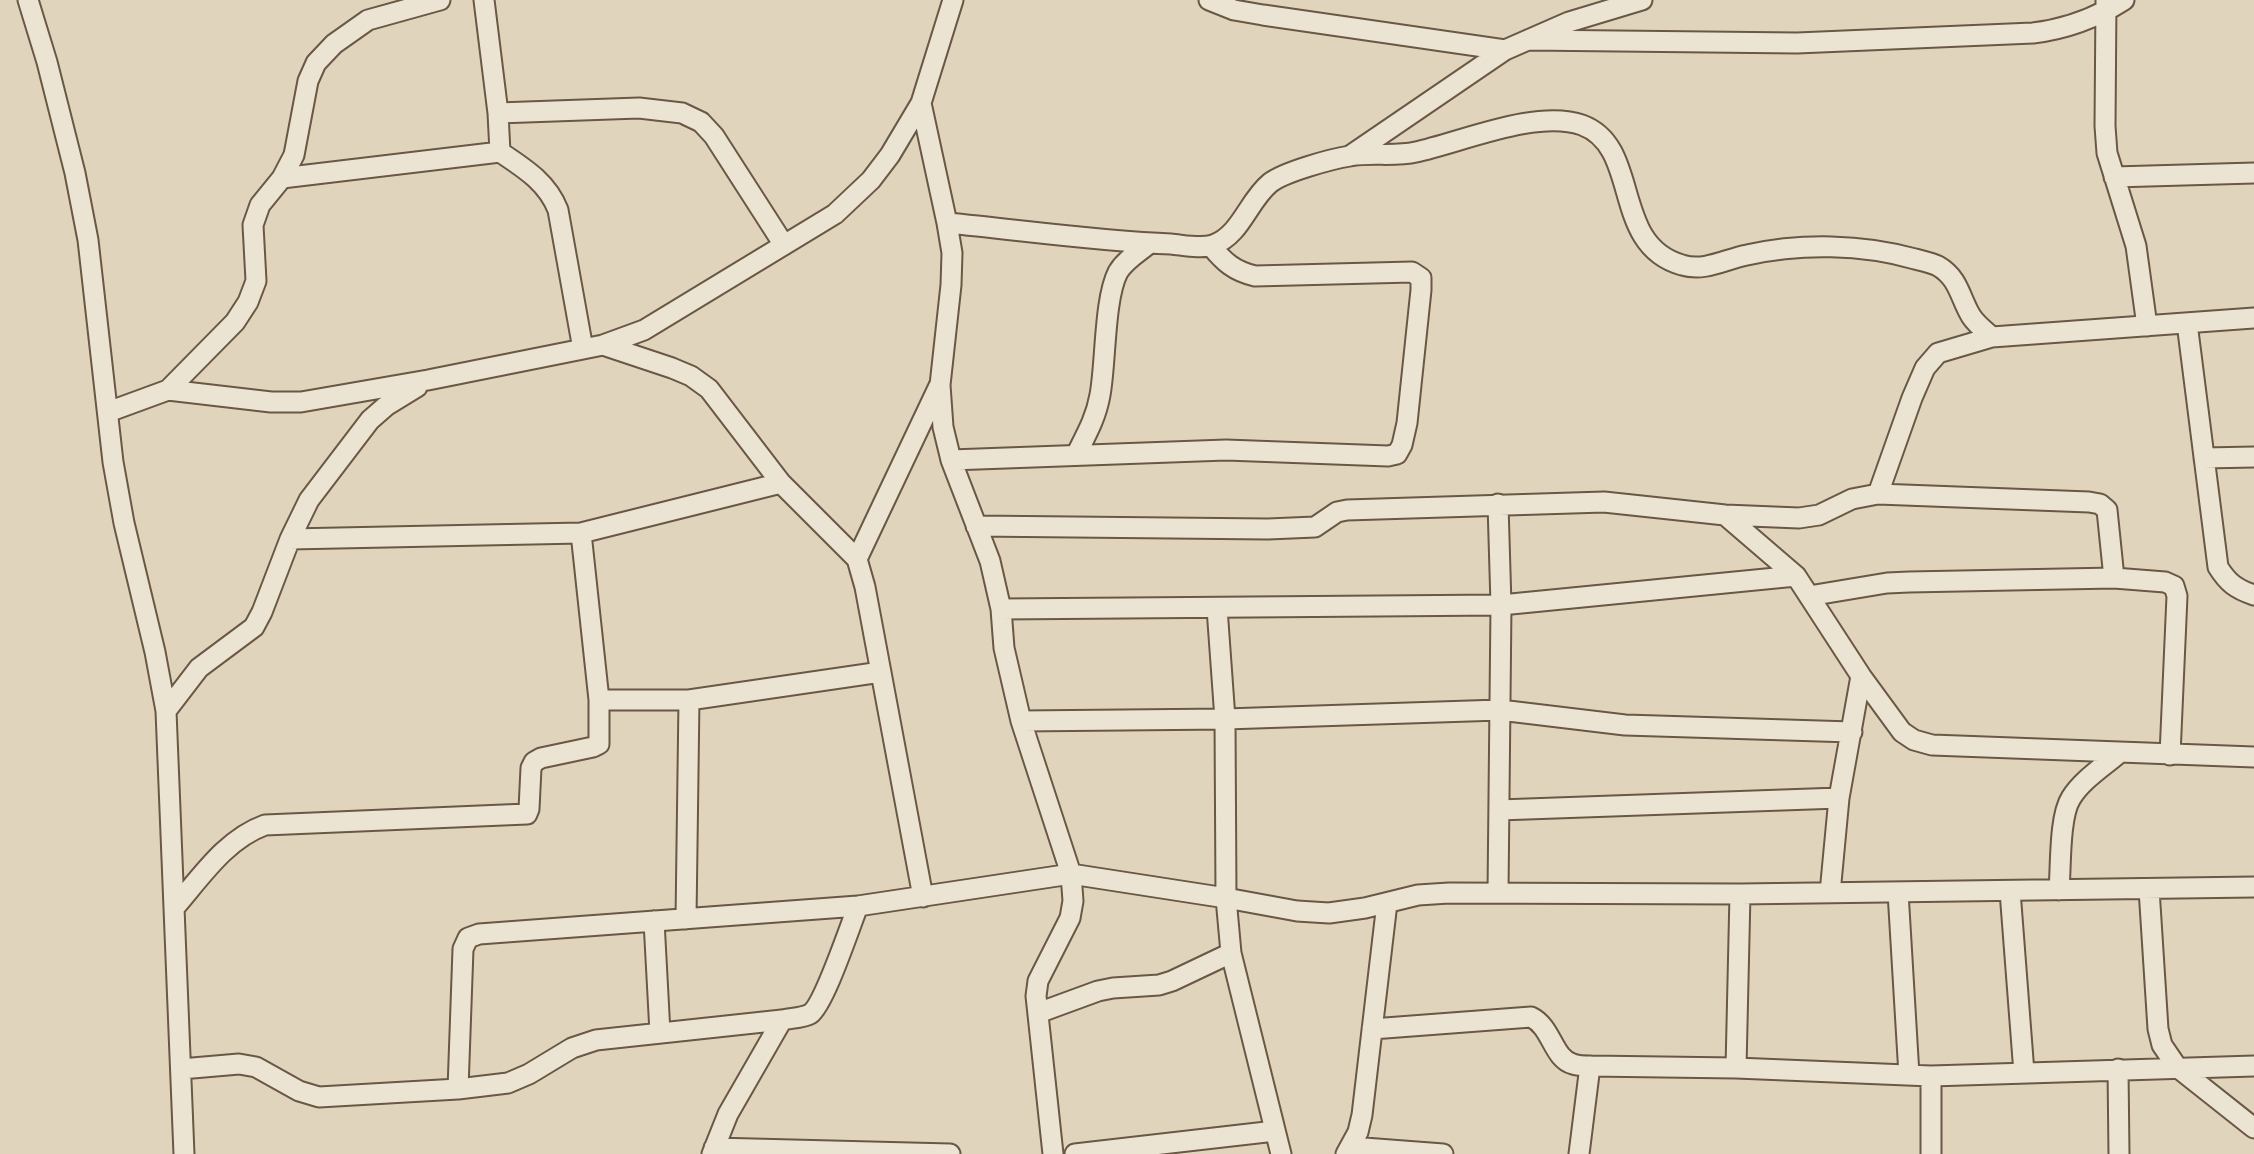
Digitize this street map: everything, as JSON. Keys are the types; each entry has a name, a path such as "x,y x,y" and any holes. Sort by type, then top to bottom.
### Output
{"street":[{"path":"28,0 75,173 88,240 113,462 166,711 184,1154"},
{"path":"108,412 168,390 235,322 248,302 256,281 253,225 260,205 282,178 294,155 308,81 316,63 334,44 368,20 440,0"},
{"path":"484,0 500,152"},
{"path":"168,390 271,402 301,402 603,345 644,330 835,214 871,180 890,155 921,103 953,0"},
{"path":"1209,0 1234,10 1263,15 1505,50"},
{"path":"1351,155 1505,50 1569,22 1642,0"},
{"path":"1528,40 1797,43 2033,33 2074,25 2106,6 2124,0"},
{"path":"2106,6 2107,153 2136,246 2147,326"},
{"path":"921,103 952,253 940,385 943,428 951,460 990,561 1001,609 1004,648 1021,721 1072,874 1073,901 1070,918 1038,981 1036,996 1053,1154"},
{"path":"498,113 639,108 682,113 701,122 715,136 784,245"},
{"path":"947,223 1150,243 1211,246 1226,238 1239,225 1270,183 1294,172 1351,155 1414,152 1535,121 1558,120 1584,125 1604,139 1619,167 1638,231 1657,254 1682,265 1703,267 1779,249 1828,247 1885,251 1936,265 1948,273 1960,289 1971,317 1992,337"},
{"path":"282,178 500,152 539,180 553,197 558,210 583,349"},
{"path":"2114,177 2254,173"},
{"path":"1076,455 1095,418 1098,406 1111,292 1118,271 1150,243"},
{"path":"951,460 1226,450 1388,456 1397,454 1407,423 1421,278 1412,272 1255,276 1240,272 1226,263 1211,246"},
{"path":"1878,494 1912,398 1925,368 1938,353 1992,337 2254,318"},
{"path":"2187,323 2218,567 2235,588 2254,595"},
{"path":"603,345 672,368 691,376 709,389 781,483 857,559 865,587 923,897"},
{"path":"166,711 199,668 254,627 309,500 370,420 386,406 428,380"},
{"path":"857,559 940,385"},
{"path":"2204,458 2254,457"},
{"path":"290,539 581,533 781,483"},
{"path":"976,526 1268,529 1315,527 1337,512 1348,510 1604,502 1725,516 1810,517 1852,499 1878,494 2100,503 2107,510 2114,578"},
{"path":"1497,504 1501,605 1498,893"},
{"path":"1725,516 1796,576 1861,676 1902,732 1914,740 1932,745 2254,757"},
{"path":"175,906 233,842 248,831 265,825 527,814 531,768 534,762 598,744 598,700 581,533"},
{"path":"1001,609 1501,605 1796,576"},
{"path":"1810,596 1909,582 2114,578 2165,582 2174,586 2177,596 2169,755"},
{"path":"1217,608 1225,719 1226,898 1231,953 1280,1154"},
{"path":"598,700 689,699 881,672"},
{"path":"1830,893 1839,797 1861,676"},
{"path":"687,919 689,699"},
{"path":"1021,721 1225,719 1500,710 1625,725 1852,732"},
{"path":"2059,890 2064,813 2070,799 2081,785 2119,753"},
{"path":"1499,810 1839,797"},
{"path":"458,1089 463,948 468,938 480,934 858,906 1072,874 1297,911 1329,913 1365,908 1419,895 2254,887"},
{"path":"2149,889 2158,1029 2162,1045 2177,1067 2254,1128"},
{"path":"2010,891 2024,1073"},
{"path":"1898,892 1909,1075"},
{"path":"1736,1068 1740,894"},
{"path":"1387,903 1362,1115 1349,1151 1443,1154"},
{"path":"181,1069 239,1065 256,1067 299,1091 319,1097 458,1089 508,1083 530,1074 572,1048 596,1040 782,1020 809,1014 817,1006 858,906"},
{"path":"654,921 660,1033"},
{"path":"1038,1013 1098,991 1172,982 1231,953"},
{"path":"1372,1029 1531,1017 1540,1022 1564,1060 1574,1065 1590,1066 1736,1068 1931,1076 2254,1066"},
{"path":"782,1020 728,1114 713,1151 950,1154"},
{"path":"1579,1154 1590,1066"},
{"path":"2118,1069 2119,1154"},
{"path":"1931,1076 1931,1154"},
{"path":"1075,1154 1275,1131"}]}
